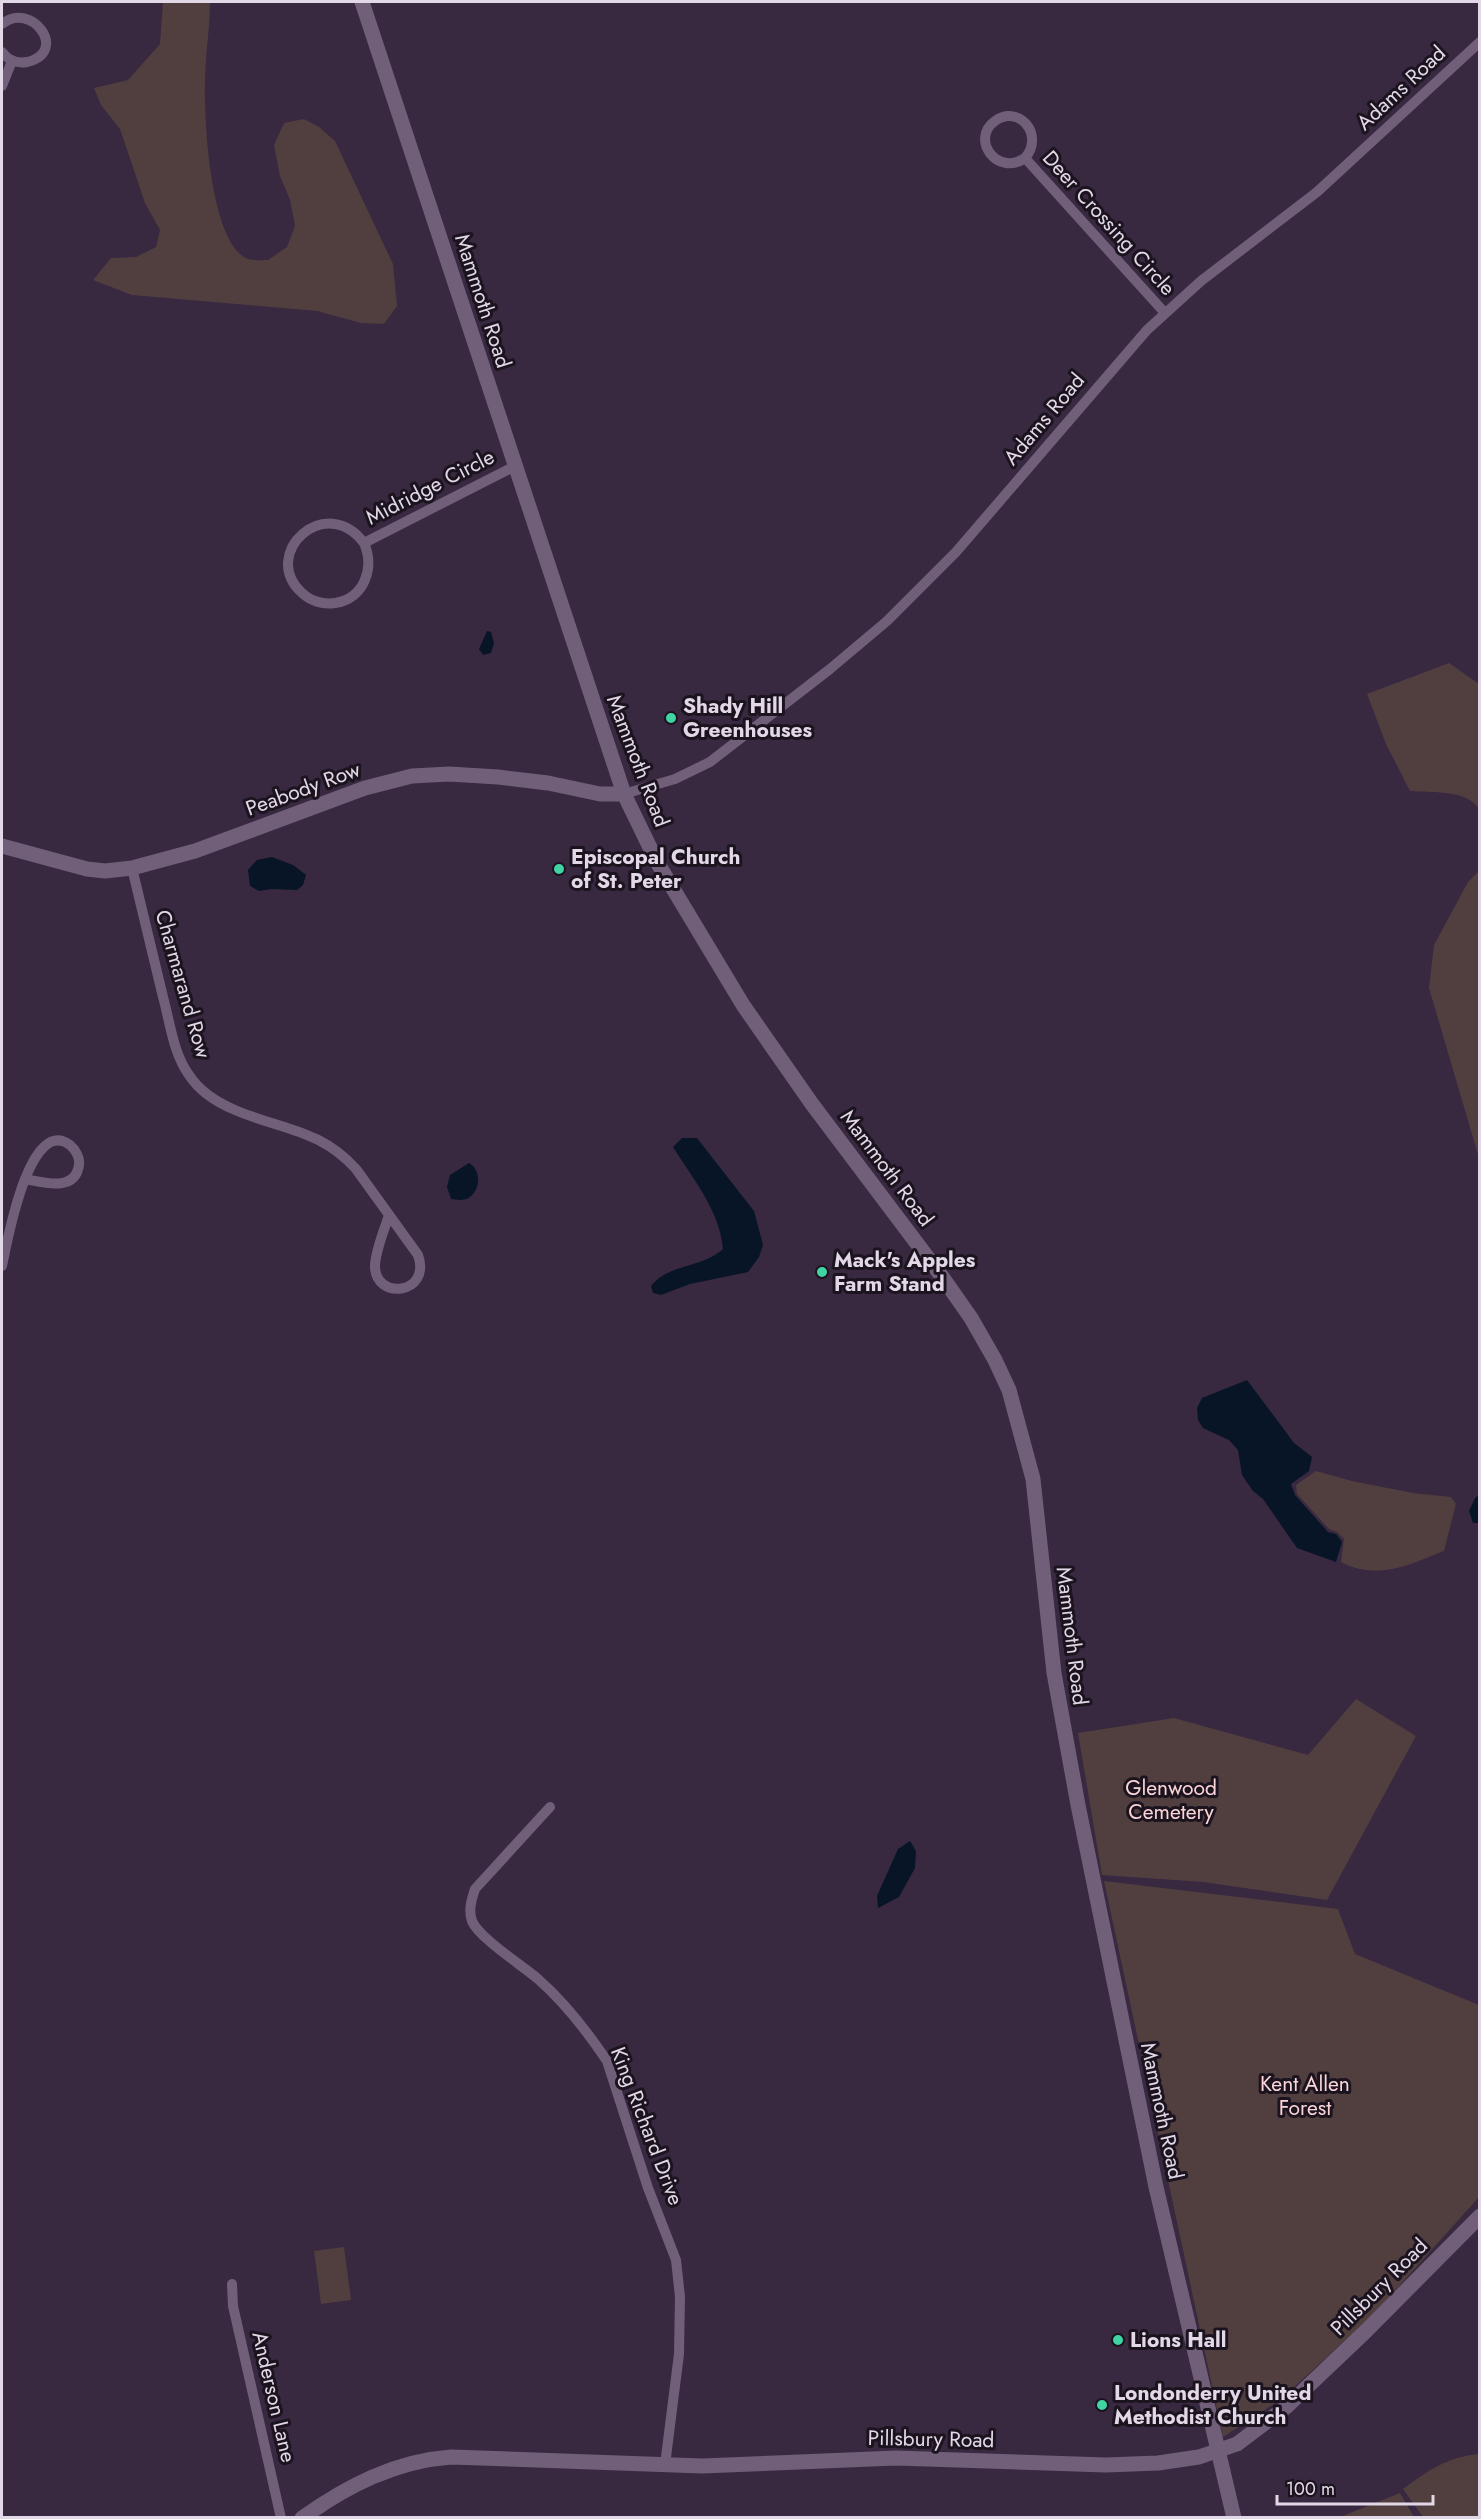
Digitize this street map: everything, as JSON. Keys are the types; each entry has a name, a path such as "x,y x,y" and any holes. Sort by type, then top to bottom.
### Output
{"main road":[{"name":"Mammoth Road","path":"362,2 624,794 648,846 743,1005 812,1104 948,1284 971,1318 1009,1390 1033,1479 1054,1673 1078,1805 1156,2187 1234,2517"},
{"name":"Peabody Row","path":"2,846 87,869 105,871 132,868 195,851 365,788 412,777 449,774 498,777 548,783 600,794 624,794"},
{"name":"Pillsbury Road","path":"302,2517 387,2470 430,2459 486,2457 665,2465 896,2458 1106,2465 1180,2461 1237,2444 1286,2407 1366,2331 1479,2216"}],"street":[{"path":"2,24 10,16 26,14 33,16 44,28 45,45 42,52 28,62 12,61 2,52"},
{"name":"Adams Road","path":"624,794 675,779 710,762 830,669 887,621 956,552 1114,366 1165,313 1207,276 1317,192 1479,42"},
{"path":"2,86 12,61"},
{"name":"Deer Crossing Circle","path":"1004,117 1014,117 1026,124 1032,132 1033,141 1031,150 1025,158 1016,163 1005,163 991,155 986,146 986,135 995,121 1004,117"},
{"name":"Deer Crossing Circle","path":"1025,158 1165,313"},
{"name":"Midridge Circle","path":"364,543 515,466"},
{"name":"Midridge Circle","path":"322,524 338,525 353,531 364,543 369,558 368,573 361,587 350,597 336,603 320,603 306,597 295,586 289,571 289,555 296,540 307,530 322,524"},
{"name":"Charmarand Row","path":"132,868 174,1040 188,1074 203,1092 223,1104 312,1136 338,1150 356,1169 418,1255 421,1262 419,1277 414,1283 401,1289 386,1286 380,1281 375,1267 389,1215"},
{"path":"2,1266 25,1179 39,1150 49,1142 64,1142 76,1151 79,1166 72,1179 65,1183 58,1185 25,1179"},
{"name":"King Richard Drive","path":"550,1807 475,1889 470,1906 472,1921 506,1956 539,1980 596,2044 607,2061 648,2188 676,2260 680,2296 678,2354 665,2465"},
{"name":"Anderson Lane","path":"232,2284 233,2306 281,2517"}],"green space":[{"path":"163,2 210,2 205,84 208,150 217,205 224,228 234,247 251,260 268,260 287,247 295,226 290,200 280,176 274,145 284,123 304,119 319,127 335,141 393,264 397,306 384,324 361,323 317,311 132,295 93,280 111,258 136,257 156,247 160,230 145,203 120,129 101,105 94,88 128,80 160,44"},
{"path":"1449,663 1479,684 1479,809 1466,798 1457,795 1410,791 1386,744 1367,694"},
{"path":"1479,871 1479,1158 1429,988 1434,945 1468,882"},
{"path":"1316,1471 1413,1493 1451,1497 1456,1504 1444,1551 1406,1566 1380,1571 1354,1568 1341,1562 1344,1539 1337,1532 1329,1529 1297,1494 1296,1485"},
{"name":"Glenwood Cemetery","path":"1356,1699 1416,1736 1327,1900 1203,1882 1102,1875 1078,1733 1174,1718 1308,1755"},
{"name":"Kent Allen Forest","path":"1104,1881 1338,1909 1355,1954 1479,2005 1479,2197 1375,2313 1280,2400 1223,2437"},
{"path":"344,2247 351,2300 321,2304 314,2251"},
{"path":"1479,2454 1479,2517 1423,2517 1403,2489 1448,2461"},
{"path":"1400,2493 1414,2517 1340,2517"}],"water":[{"path":"487,631 491,632 494,643 491,653 483,655 479,649"},
{"path":"272,857 293,865 306,875 303,885 297,890 259,891 250,886 248,870 257,860"},
{"path":"682,1138 697,1138 754,1211 763,1245 759,1257 748,1272 690,1284 661,1295 653,1293 651,1286 658,1279 705,1260 723,1249 721,1235 711,1208 673,1147"},
{"path":"469,1163 476,1170 478,1179 474,1193 461,1200 451,1199 447,1187 450,1175"},
{"path":"1247,1380 1294,1443 1312,1457 1309,1471 1291,1484 1295,1495 1328,1532 1336,1534 1342,1542 1336,1562 1297,1548 1263,1499 1253,1491 1242,1475 1238,1450 1229,1440 1203,1428 1198,1420 1197,1408 1202,1398"},
{"path":"1479,1495 1479,1523 1473,1523 1469,1511 1475,1498"},
{"path":"910,1841 916,1851 915,1868 899,1897 878,1908 877,1896 898,1849"}],"place":[{"name":"Shady Hill Greenhouses","path":"671,718"},
{"name":"Episcopal Church of St. Peter","path":"559,869"},
{"name":"Mack's Apples Farm Stand","path":"822,1272"},
{"name":"Lions Hall","path":"1118,2340"},
{"name":"Londonderry United Methodist Church","path":"1102,2405"}]}
